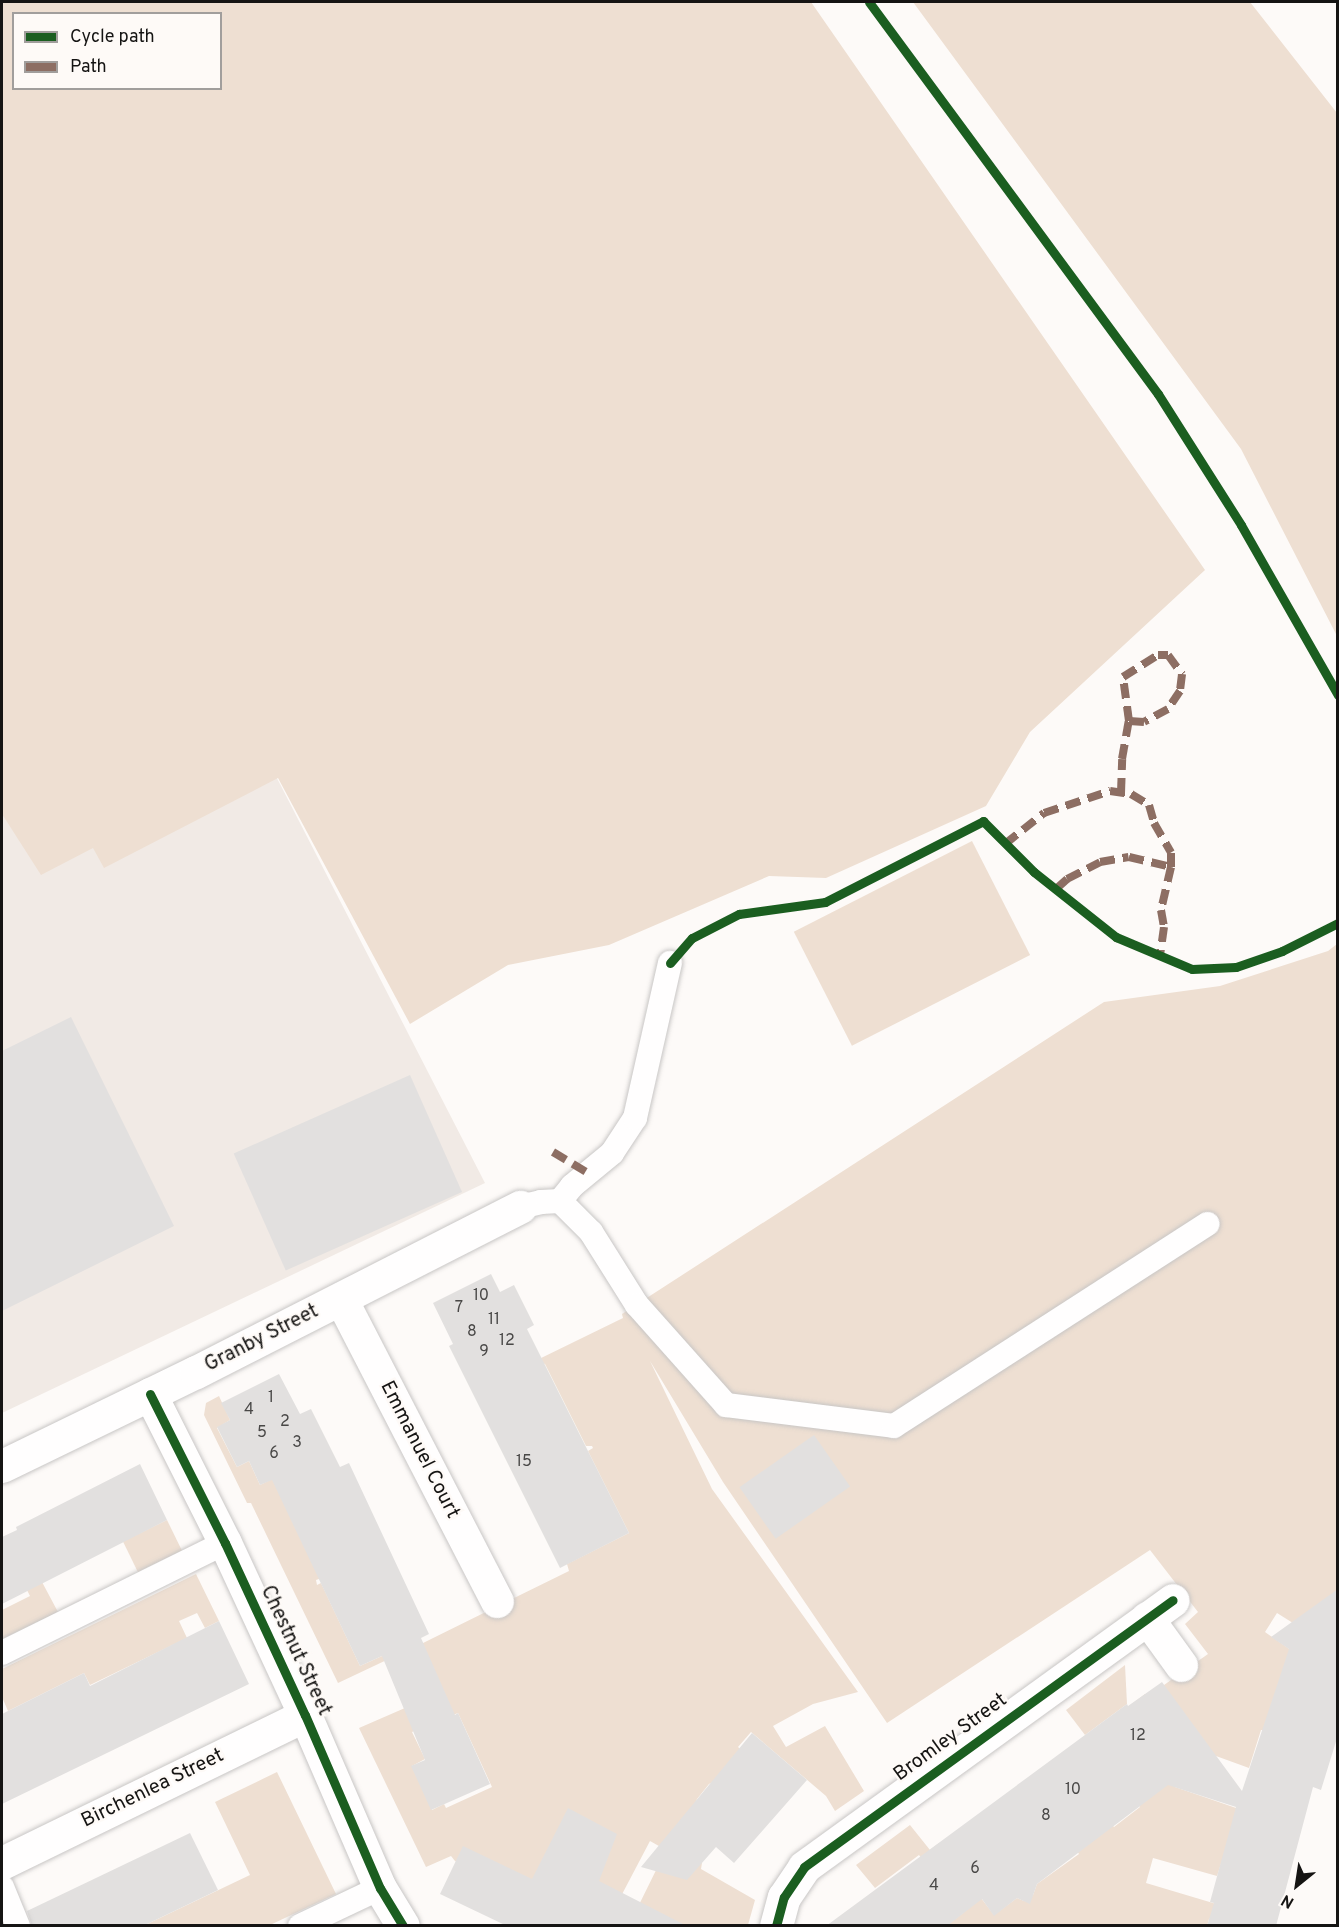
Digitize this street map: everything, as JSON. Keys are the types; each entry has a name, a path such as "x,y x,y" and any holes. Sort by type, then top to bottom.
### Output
{"street":[{"name":"Granby Street","path":"2,1466 341,1299 520,1207"},
{"name":"Emmanuel Court","path":"341,1299 497,1601"},
{"name":"Chestnut Street","path":"150,1394 225,1543 305,1715 380,1888 403,1926"},
{"name":"Bromley Street","path":"776,1926 784,1897 804,1867 1160,1609 1181,1665"},
{"name":"Birchenlea Street","path":"2,1863 305,1715"}],"lane":[{"path":"561,1201 572,1186 612,1153 635,1118 670,963"},
{"path":"520,1207 541,1202 561,1201 591,1232 637,1305 726,1405 894,1426 1208,1224"},
{"path":"2,1653 225,1543"},
{"path":"2,1887 18,1926"},
{"path":"300,1926 380,1888"}],"shaded area":[{"path":"2,2 811,2 1205,570 1030,732 986,806 826,878 769,876 609,945 508,965 410,1024 278,778 104,868 93,848 41,875 2,814"},
{"path":"913,2 1250,2 1337,113 1337,636 1241,449"},
{"path":"2,227 243,712 485,1183 2,1413"},
{"path":"972,841 1030,955 852,1046 794,932"},
{"path":"1337,944 1337,1589 1312,1635 1277,1613 1265,1632 1295,1653 1264,1730 1261,1730 1249,1768 1205,1752 1175,1787 1239,1809 1217,1876 1153,1858 1146,1883 1233,1909 1209,1919 1207,1926 947,1925 963,1913 919,1855 875,1888 856,1865 910,1825 930,1850 939,1843 994,1915 1017,1898 1024,1901 1033,1895 1037,1884 1079,1854 1025,1780 1103,1814 1114,1827 1140,1807 1129,1792 1128,1707 1145,1694 1166,1723 1164,1685 1208,1654 1185,1624 1198,1612 1150,1550 887,1723 723,1482 650,1361 712,1489 858,1692 813,1704 773,1726 786,1747 825,1726 864,1791 835,1811 826,1796 751,1732 738,1747 755,1762 709,1784 697,1799 680,1844 702,1863 701,1869 755,1900 748,1925 629,1925 666,1850 650,1841 609,1919 527,1921 471,1869 455,1861 451,1856 426,1867 359,1728 444,1691 393,1657 338,1683 251,1503 247,1503 204,1415 206,1403 219,1396 230,1420 217,1428 237,1467 249,1461 260,1485 313,1459 319,1579 316,1580 317,1585 321,1583 360,1666 415,1641 417,1646 569,1571 567,1564 629,1533 588,1451 593,1448 592,1446 586,1446 545,1364 535,1361 623,1318 622,1314 1104,1002 1220,986 1328,951","holes":["458,1713 492,1787 446,1808 444,1804 432,1810 412,1766 425,1759 412,1732"]},
{"path":"167,1520 182,1551 138,1572 123,1541"},
{"path":"196,1574 219,1621 205,1628 197,1613 179,1621 187,1638 90,1685 84,1673 8,1711 2,1697 2,1669"},
{"path":"23,1582 42,1582 58,1612 2,1639 2,1610 30,1596"},
{"path":"1125,1665 1127,1704 1085,1735 1066,1710"},
{"path":"277,1772 336,1894 270,1925 143,1926 250,1875 215,1802"}],"building":[{"path":"71,1017 174,1226 2,1311 2,1051"},
{"path":"410,1075 462,1192 286,1270 234,1154"},
{"path":"491,1274 500,1292 514,1285 534,1325 527,1329 629,1533 560,1568 449,1346 453,1344 433,1303"},
{"path":"279,1374 300,1414 311,1409 340,1467 349,1463 429,1634 421,1638 455,1715 458,1713 490,1784 431,1810 411,1766 425,1760 382,1656 360,1666 272,1480 260,1485 249,1461 237,1467 217,1427 230,1420 221,1403"},
{"path":"814,1435 850,1487 776,1539 739,1487"},
{"path":"140,1464 167,1520 2,1604 2,1537 17,1530 16,1527"},
{"path":"1338,1589 1338,1735 1321,1790 1313,1787 1276,1926 1207,1926 1214,1903 1210,1902 1236,1807 1168,1785 1037,1884 1030,1904 1017,1898 994,1916 982,1899 947,1926 826,1926 1127,1704 1128,1706 1162,1682 1242,1791 1289,1649 1271,1637"},
{"path":"219,1621 249,1684 2,1804 2,1714 84,1673 90,1686"},
{"path":"752,1733 807,1780 734,1863 716,1847 687,1880 641,1867"},
{"path":"568,1808 617,1834 599,1881 687,1926 507,1926 440,1894 463,1846 532,1879"},
{"path":"190,1833 218,1890 143,1926 32,1926 27,1911"}],"marked path":[{"path":"1121,793 1122,759 1129,721 1123,677 1158,655 1168,655 1182,674 1180,691 1168,709 1144,722 1129,721"},
{"path":"1005,844 1044,813 1110,791 1131,794 1149,805 1154,823 1171,853 1171,867 1161,910 1164,927 1160,955"},
{"path":"1056,889 1067,879 1100,862 1129,857 1171,867"},
{"path":"553,1152 588,1173"}],"cycle path":[{"path":"869,2 1158,394 1241,525 1338,695"},
{"path":"670,963 692,938 739,914 825,902 983,821 1034,872 1116,937 1192,969 1236,967 1282,951 1338,923"},
{"path":"150,1394 225,1543 305,1715 380,1888 403,1926"},
{"path":"776,1926 784,1897 804,1867 1173,1600"}]}
